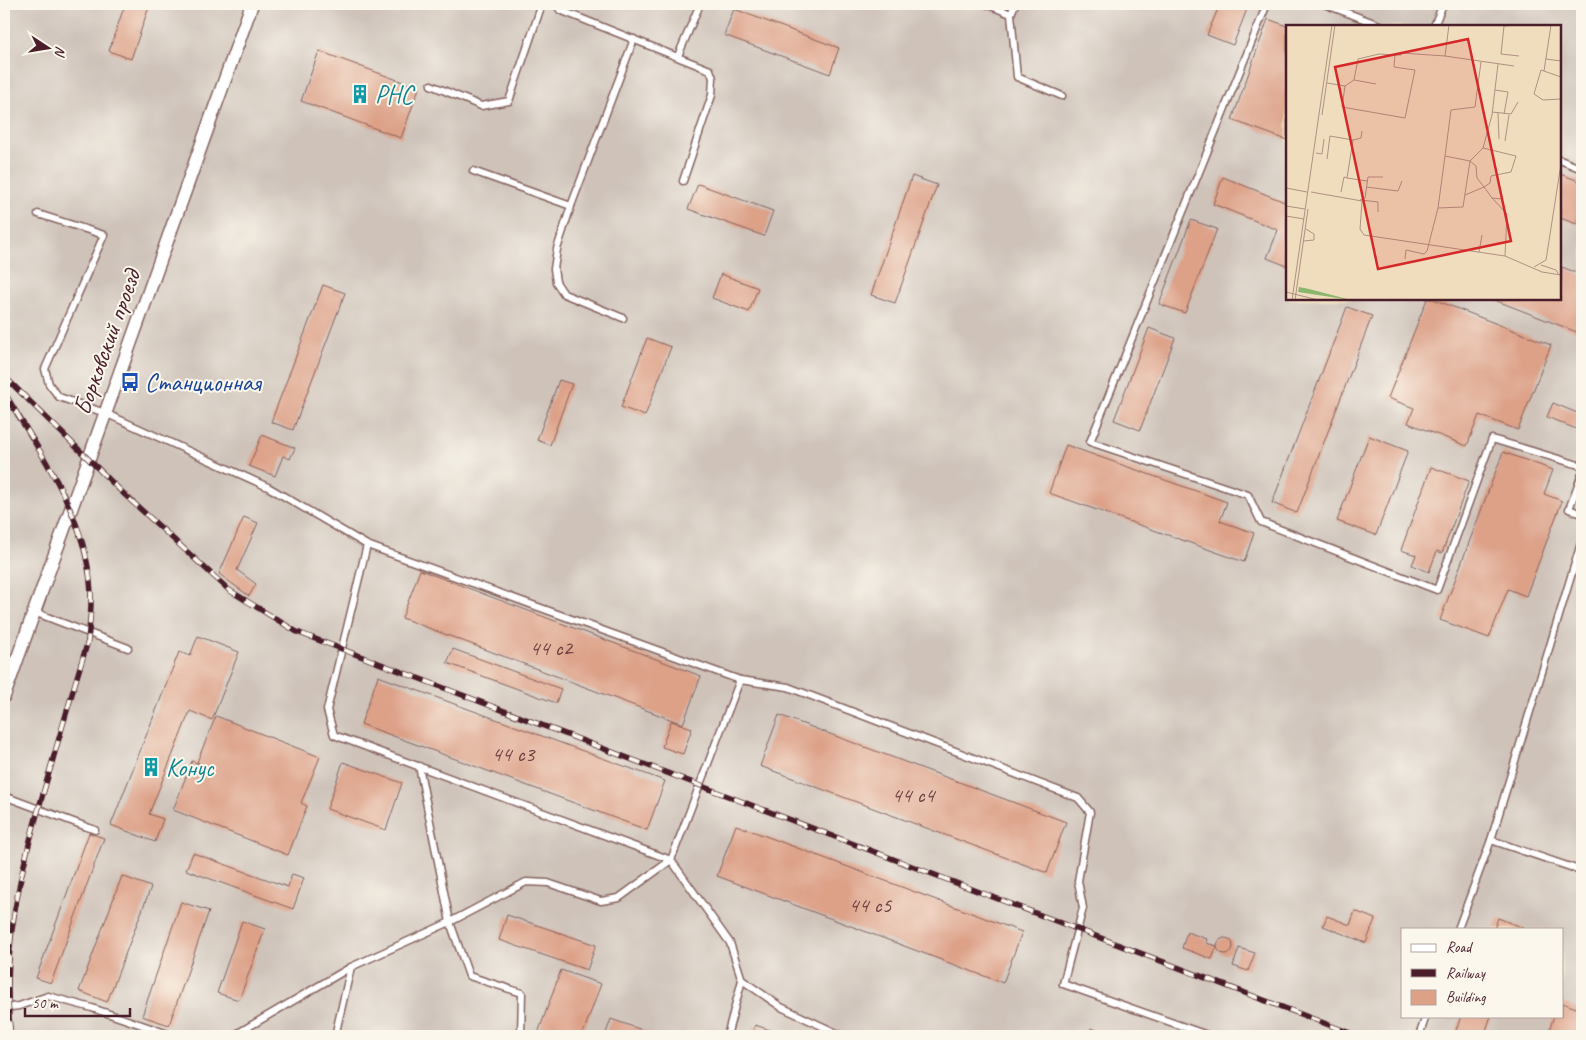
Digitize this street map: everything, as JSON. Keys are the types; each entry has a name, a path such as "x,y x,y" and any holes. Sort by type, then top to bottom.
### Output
{"street":[{"name":"Борковский проезд","path":"4,696 252,4"}],"lane":[{"path":"431,85 481,106 509,101 542,4"},
{"path":"556,4 560,10 710,70 714,85 683,181"},
{"path":"678,56 700,4"},
{"path":"986,4 1011,14"},
{"path":"1015,4 1011,14 1017,77 1062,96"},
{"path":"1267,4 1090,442 1248,495 1261,522 1436,590 1492,439 1582,466"},
{"path":"1324,4 1379,25"},
{"path":"1434,25 1443,4"},
{"path":"623,318 564,294 556,282 554,269 556,249 634,39"},
{"path":"1561,160 1582,169"},
{"path":"474,171 571,206"},
{"path":"38,214 104,235 45,369 50,384 59,397 105,413 268,487 368,545 740,680 788,687 1078,798 1090,812 1078,881 1083,908 1063,984 1210,1036"},
{"path":"1582,474 1569,509 1582,514"},
{"path":"1458,928 1491,840 1582,540"},
{"path":"368,545 327,710 334,735 671,860 730,943 742,980 727,1036"},
{"path":"34,612 128,648"},
{"path":"233,1036 351,967 450,922 526,882 548,883 601,901 619,898 671,860 740,680"},
{"path":"419,766 450,922 469,976 522,993 521,1036"},
{"path":"4,796 95,830"},
{"path":"1491,840 1582,871"},
{"path":"335,1036 351,967"},
{"path":"742,980 781,1007 843,1036"},
{"path":"4,1008 20,1006 48,996 92,1008 174,1036"},
{"path":"1419,1036 1425,1018"}],"shaded area":[{"path":"4,4 1582,4 1582,1036 4,1036"}],"building":[{"path":"125,4 150,4 131,59 109,51"},
{"path":"1220,4 1249,4 1233,45 1207,35"},
{"path":"734,9 839,48 830,74 724,35"},
{"path":"1268,19 1286,26 1286,140 1232,120"},
{"name":"РНС","path":"319,51 419,88 401,138 301,101"},
{"path":"1561,174 1582,182 1582,208 1577,224 1561,218"},
{"path":"912,176 937,185 895,303 871,295"},
{"path":"1223,177 1286,203 1286,266 1267,258 1278,230 1213,204"},
{"path":"698,184 773,211 764,236 688,209"},
{"path":"1191,220 1217,229 1185,313 1159,304"},
{"path":"1562,267 1582,275 1582,334 1495,300 1561,300"},
{"path":"721,274 758,288 749,312 712,298"},
{"path":"323,285 345,293 293,430 271,422"},
{"path":"1427,300 1436,300 1551,345 1518,430 1479,415 1467,446 1408,423 1414,408 1388,398"},
{"path":"1347,307 1372,316 1297,513 1272,503"},
{"path":"1149,328 1175,338 1140,430 1114,420"},
{"path":"647,338 671,347 645,416 621,407"},
{"path":"559,380 572,384 550,445 537,440"},
{"path":"1553,403 1582,415 1581,431 1547,417"},
{"path":"262,435 295,448 290,459 283,456 275,476 249,466"},
{"path":"1369,436 1408,451 1376,535 1337,521"},
{"path":"1066,445 1227,502 1220,521 1254,533 1244,562 1049,493"},
{"path":"1503,452 1553,470 1544,494 1562,501 1526,596 1508,589 1489,638 1440,620"},
{"path":"1431,467 1469,481 1442,553 1437,551 1429,572 1412,565 1416,555 1401,550"},
{"path":"244,517 258,523 237,570 256,584 249,596 219,574"},
{"path":"420,570 701,676 683,724 402,618"},
{"name":"Конус","path":"198,636 239,652 212,720 190,711 149,814 163,819 155,842 111,825 179,652 190,656"},
{"path":"453,649 561,689 556,703 447,663"},
{"path":"378,676 665,781 647,830 361,724"},
{"path":"779,715 1066,822 1047,873 760,766"},
{"path":"216,716 320,757 301,803 307,806 288,855 173,810 192,761 205,766 197,762"},
{"path":"671,721 692,728 683,754 662,747"},
{"path":"343,762 402,783 386,830 327,809"},
{"path":"736,825 1022,932 1003,983 717,876"},
{"path":"89,833 104,838 51,983 36,978"},
{"path":"193,853 288,887 292,874 304,878 293,909 186,870"},
{"path":"122,876 151,887 107,1002 79,991"},
{"path":"181,902 209,911 169,1025 142,1016"},
{"path":"1355,911 1375,919 1366,943 1323,926 1327,916 1350,925"},
{"path":"507,915 596,945 587,970 499,940"},
{"path":"1498,918 1523,928 1494,928"},
{"path":"242,921 265,929 239,1000 217,993"},
{"path":"1187,932 1207,939 1206,943 1217,946 1212,959 1182,948"},
{"path":"1225,938 1233,946 1225,954 1217,946"},
{"path":"1239,948 1255,953 1248,971 1233,966"},
{"path":"561,970 601,984 582,1036 537,1036"},
{"path":"1564,1004 1582,1010 1582,1036 1547,1036 1553,1018 1564,1018"},
{"path":"1460,1018 1490,1018 1484,1036 1454,1036"},
{"path":"611,1019 659,1036 605,1036"},
{"path":"755,1025 789,1036 751,1036"},
{"path":"1091,1028 1113,1036 1089,1036"}],"railway":[{"path":"4,376 125,495 229,590 297,632 1358,1036"},
{"path":"4,392 48,466 74,518 83,545 89,573 91,602 88,641 36,817 15,910 8,973 11,1036"}],"place":[{"name":"РНС","path":"360,94"},
{"name":"Станционная","path":"130,382"},
{"name":"Конус","path":"151,767"}]}
